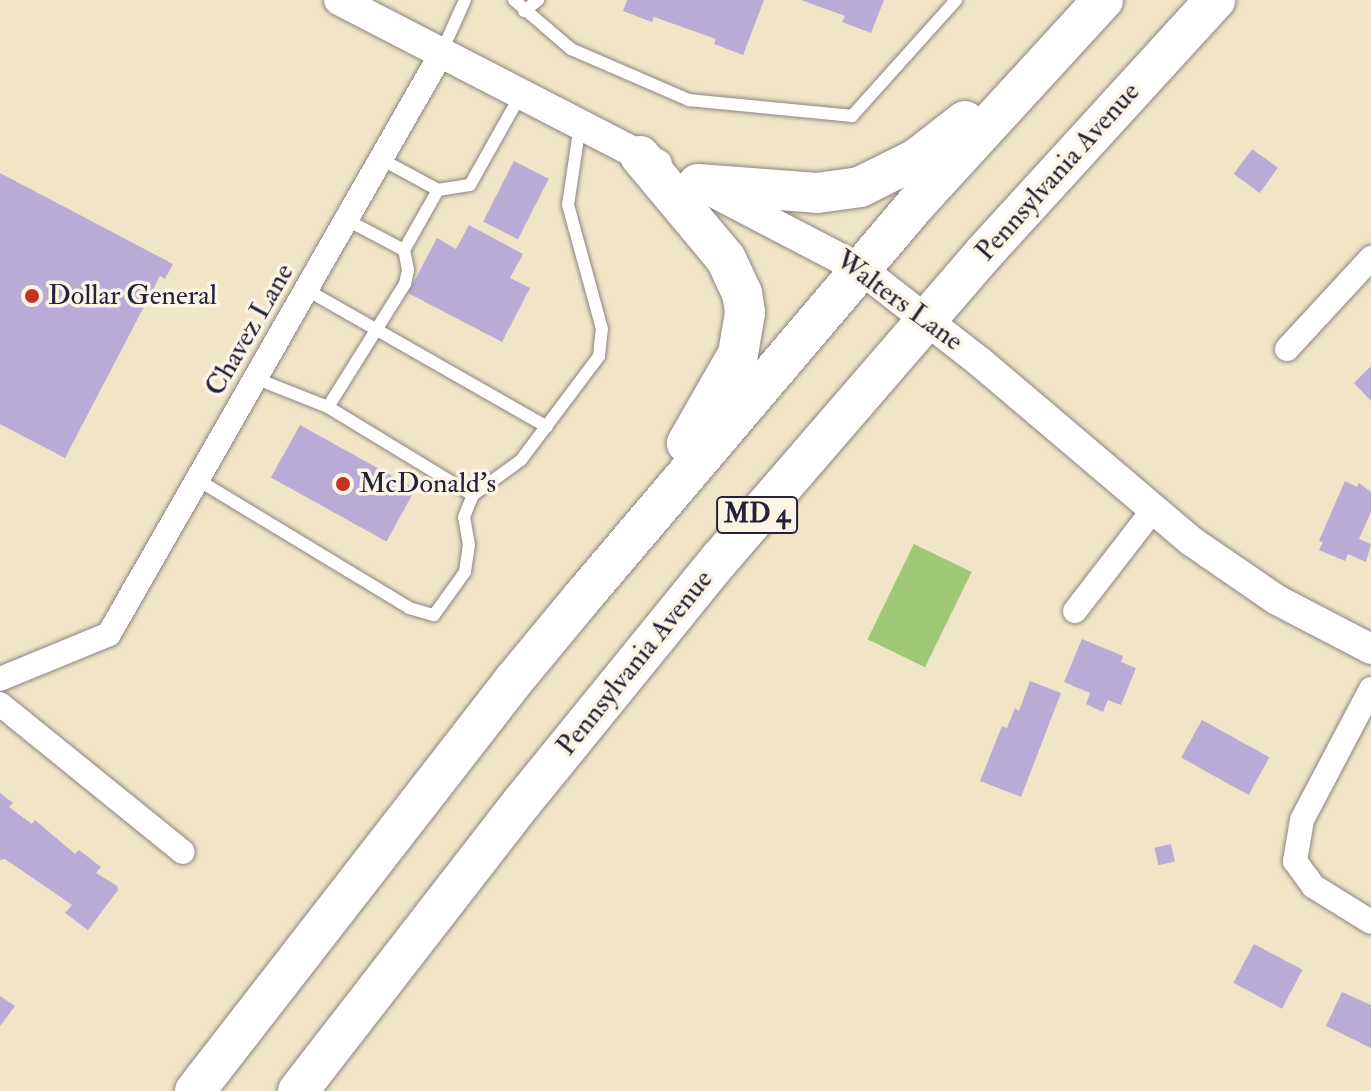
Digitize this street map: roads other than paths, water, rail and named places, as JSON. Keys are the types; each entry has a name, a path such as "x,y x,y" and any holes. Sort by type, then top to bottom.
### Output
{"highway":[{"name":"MD 4","path":"195,1091 514,680 620,552 977,135 1103,0"},
{"name":"Pennsylvania Avenue","path":"298,1091 657,634 927,317 1215,0"},
{"path":"698,184 817,193 877,180 916,159 1059,48"},
{"path":"620,552 729,374 738,354 745,313 742,293 726,259 640,156"}],"street":[{"name":"Walters Lane","path":"339,0 861,269 927,317 1191,541 1277,600 1371,649"},
{"name":"Chavez Lane","path":"0,679 109,634 441,54"},
{"path":"1287,349 1369,262"},
{"path":"1075,611 1153,510"},
{"path":"1371,689 1302,820 1295,861 1313,886 1371,922"},
{"path":"0,704 183,852"}],"lane":[{"path":"441,54 465,0"},
{"path":"514,0 571,49 689,100 852,116 956,0"},
{"path":"524,11 538,0"},
{"path":"381,159 438,190 470,185 521,94"},
{"path":"198,480 409,608 434,615 465,572 469,545 464,517 473,495 521,460 599,356 602,329 568,205 580,125"},
{"path":"328,407 405,284 408,270 404,250 438,190"},
{"path":"347,220 404,250"},
{"path":"307,290 547,427"},
{"path":"257,379 328,407 473,495"}],"place":[{"name":"Dollar General","path":"32,296"},
{"name":"McDonald's","path":"343,484"}]}
